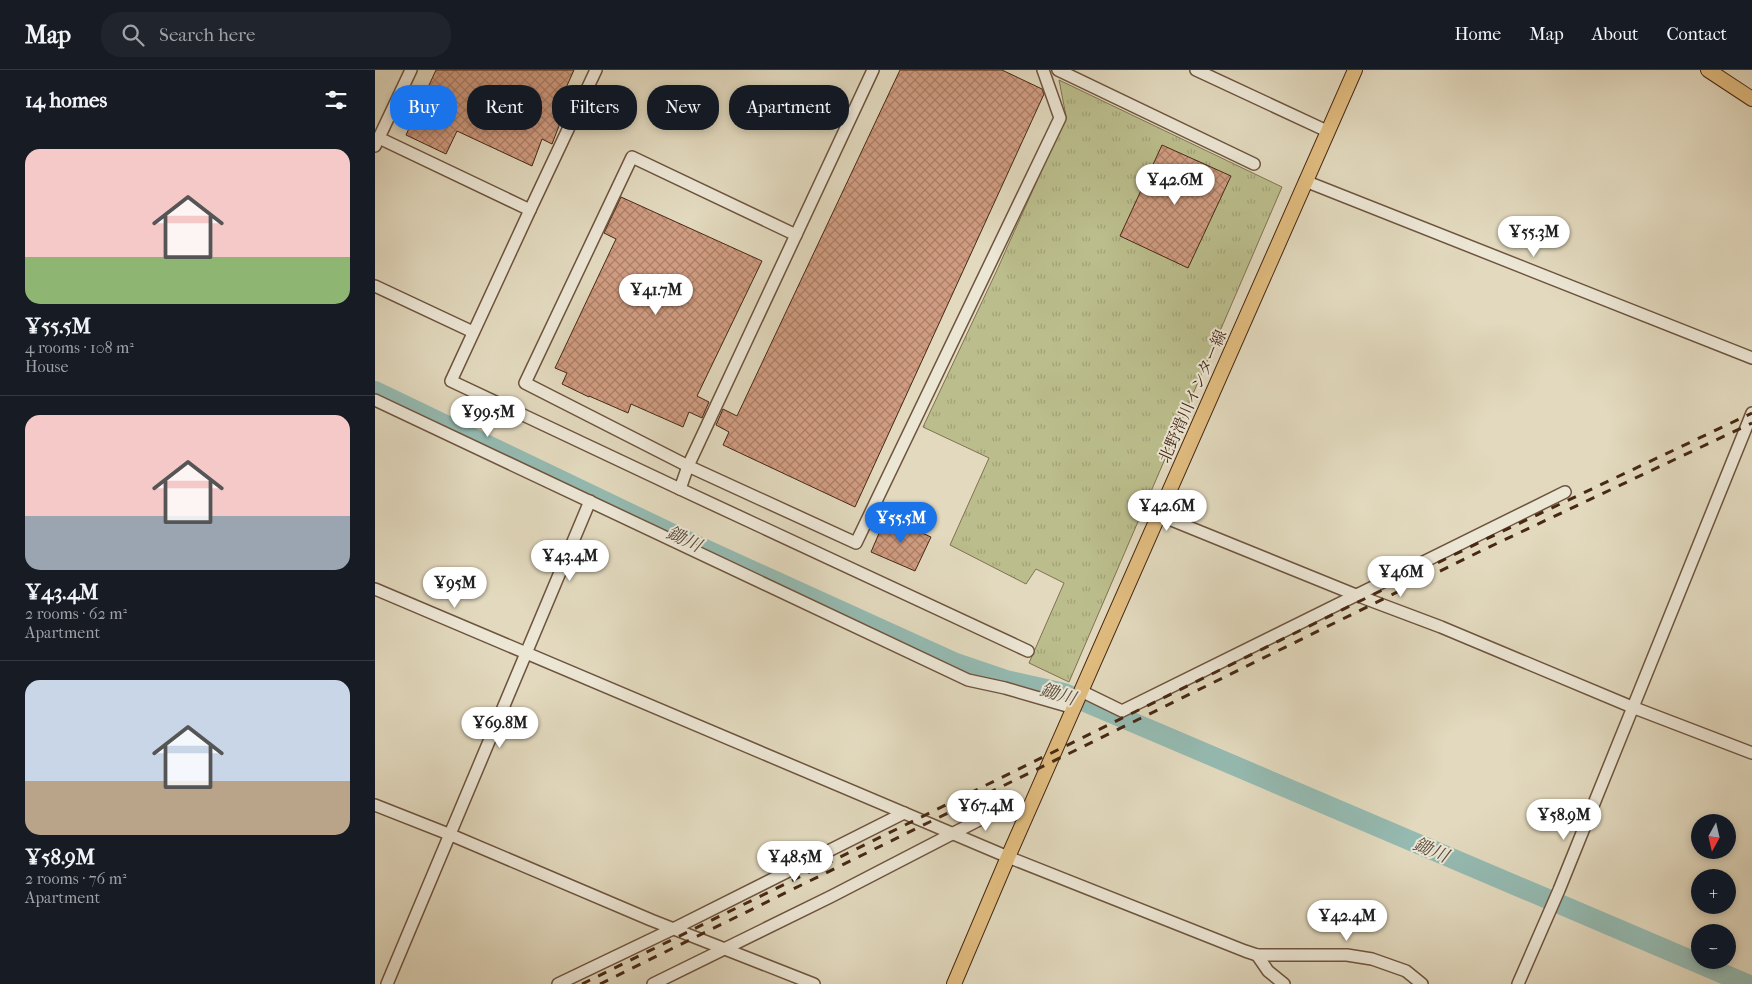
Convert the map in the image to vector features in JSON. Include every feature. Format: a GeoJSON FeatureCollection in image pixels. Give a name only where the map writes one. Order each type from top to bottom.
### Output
{"type":"FeatureCollection","features":[{"type":"Feature","properties":{"kind":"main road","name":"北野滑川インター線"},"geometry":{"type":"LineString","coordinates":[[954,984],[1008,857],[1355,70]]}},
{"type":"Feature","properties":{"kind":"main road"},"geometry":{"type":"LineString","coordinates":[[1708,70],[1752,99]]}},
{"type":"Feature","properties":{"kind":"street"},"geometry":{"type":"LineString","coordinates":[[411,70],[377,142],[530,210]]}},
{"type":"Feature","properties":{"kind":"street"},"geometry":{"type":"LineString","coordinates":[[596,70],[451,381],[1028,651]]}},
{"type":"Feature","properties":{"kind":"street"},"geometry":{"type":"LineString","coordinates":[[679,489],[873,70]]}},
{"type":"Feature","properties":{"kind":"street"},"geometry":{"type":"LineString","coordinates":[[796,235],[632,157],[525,383],[688,466],[856,543],[1060,118],[1043,70]]}},
{"type":"Feature","properties":{"kind":"street"},"geometry":{"type":"LineString","coordinates":[[1058,70],[1254,164]]}},
{"type":"Feature","properties":{"kind":"street"},"geometry":{"type":"LineString","coordinates":[[1196,70],[1327,132]]}},
{"type":"Feature","properties":{"kind":"street"},"geometry":{"type":"LineString","coordinates":[[1305,181],[1752,358]]}},
{"type":"Feature","properties":{"kind":"street"},"geometry":{"type":"LineString","coordinates":[[375,286],[473,332]]}},
{"type":"Feature","properties":{"kind":"street"},"geometry":{"type":"LineString","coordinates":[[375,400],[968,680],[1005,688],[1074,708]]}},
{"type":"Feature","properties":{"kind":"street"},"geometry":{"type":"LineString","coordinates":[[1518,984],[1559,890],[1752,413]]}},
{"type":"Feature","properties":{"kind":"street"},"geometry":{"type":"LineString","coordinates":[[1081,691],[1122,711],[1565,492]]}},
{"type":"Feature","properties":{"kind":"street"},"geometry":{"type":"LineString","coordinates":[[387,984],[590,501]]}},
{"type":"Feature","properties":{"kind":"street"},"geometry":{"type":"LineString","coordinates":[[1159,515],[1441,627],[1632,707],[1752,753]]}},
{"type":"Feature","properties":{"kind":"street"},"geometry":{"type":"LineString","coordinates":[[375,589],[954,835],[1257,955],[1347,955],[1372,959],[1406,972],[1422,984]]}},
{"type":"Feature","properties":{"kind":"street"},"geometry":{"type":"LineString","coordinates":[[375,805],[673,929],[814,984]]}},
{"type":"Feature","properties":{"kind":"street"},"geometry":{"type":"LineString","coordinates":[[653,984],[954,835],[1006,806]]}},
{"type":"Feature","properties":{"kind":"street"},"geometry":{"type":"LineString","coordinates":[[558,984],[673,929],[904,813]]}},
{"type":"Feature","properties":{"kind":"street"},"geometry":{"type":"LineString","coordinates":[[1257,955],[1268,971],[1284,984]]}},
{"type":"Feature","properties":{"kind":"green space"},"geometry":{"type":"Polygon","coordinates":[[[1059,80],[1282,187],[1069,682],[1029,663],[1064,583],[1036,569],[1026,584],[950,545],[989,458],[923,427],[997,270],[1066,116],[1059,80]]]}},
{"type":"Feature","properties":{"kind":"building"},"geometry":{"type":"Polygon","coordinates":[[[436,70],[574,70],[567,85],[552,85],[552,130],[557,130],[552,144],[542,139],[532,166],[457,131],[446,154],[406,135],[408,130],[457,130],[457,85],[429,85],[436,70]]]}},
{"type":"Feature","properties":{"kind":"building"},"geometry":{"type":"Polygon","coordinates":[[[900,70],[1002,70],[1042,89],[1044,94],[855,507],[723,445],[729,432],[716,425],[723,409],[737,416],[900,70]]]}},
{"type":"Feature","properties":{"kind":"building"},"geometry":{"type":"Polygon","coordinates":[[[1162,145],[1231,176],[1188,268],[1120,236],[1162,145]]]}},
{"type":"Feature","properties":{"kind":"building"},"geometry":{"type":"Polygon","coordinates":[[[621,197],[762,261],[697,396],[709,402],[702,418],[689,412],[683,427],[631,404],[628,413],[589,397],[562,384],[567,373],[555,368],[616,239],[604,233],[621,197]]]}},
{"type":"Feature","properties":{"kind":"building"},"geometry":{"type":"Polygon","coordinates":[[[886,517],[931,537],[915,571],[871,552],[886,517]]]}},
{"type":"Feature","properties":{"kind":"waterway","name":"鋤川"},"geometry":{"type":"LineString","coordinates":[[375,391],[696,545],[956,663],[1006,680],[1064,693],[1747,984]]}},
{"type":"Feature","properties":{"kind":"railway"},"geometry":{"type":"LineString","coordinates":[[582,984],[1480,542],[1752,413]]}},
{"type":"Feature","properties":{"kind":"railway"},"geometry":{"type":"LineString","coordinates":[[600,984],[1485,549],[1752,423]]}}]}
